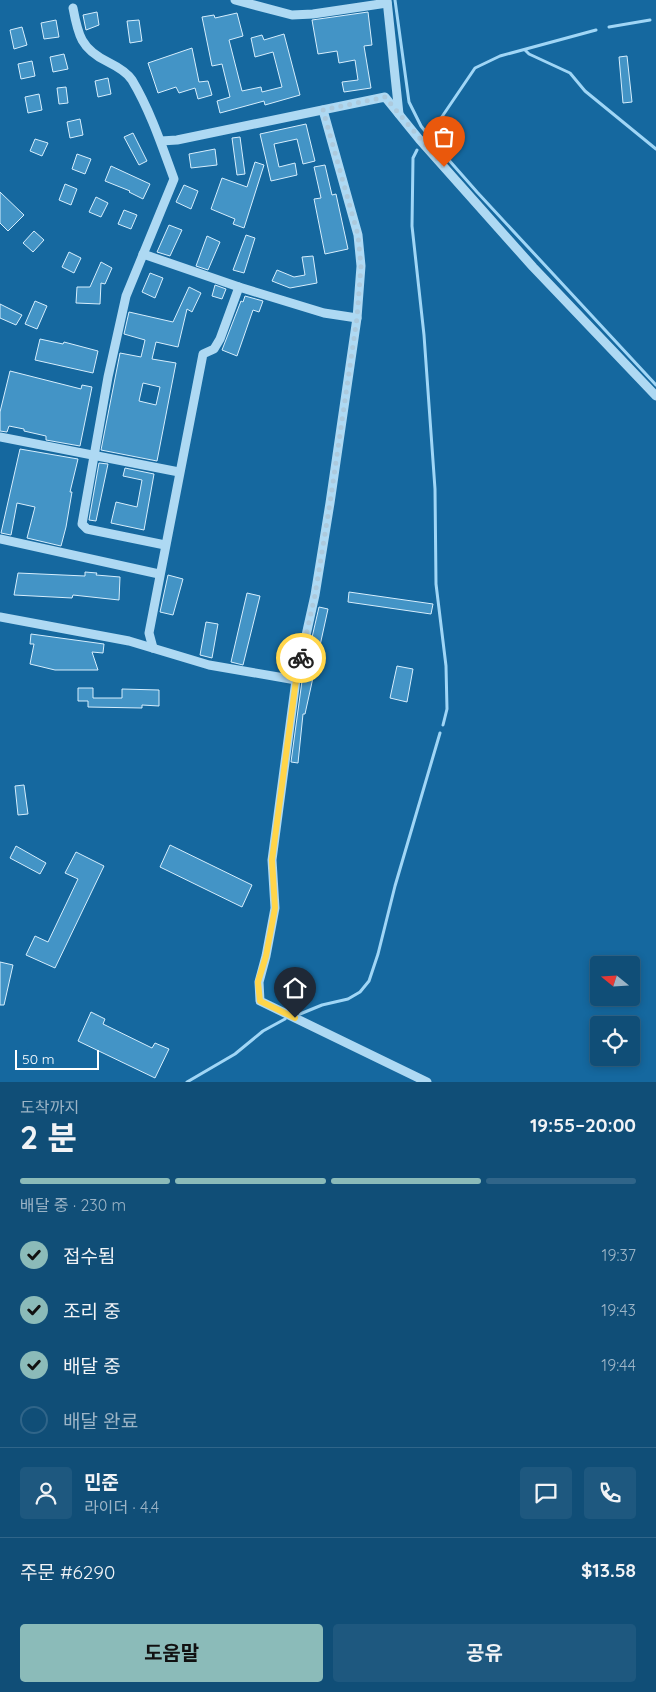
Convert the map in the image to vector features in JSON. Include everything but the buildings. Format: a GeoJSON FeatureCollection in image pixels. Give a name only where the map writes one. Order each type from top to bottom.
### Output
{"type":"FeatureCollection","features":[{"type":"Feature","properties":{"kind":"street"},"geometry":{"type":"LineString","coordinates":[[235,0],[292,15],[313,14],[387,1],[399,114]]}},
{"type":"Feature","properties":{"kind":"street"},"geometry":{"type":"LineString","coordinates":[[73,8],[82,42],[90,52],[117,67],[131,79],[161,141],[174,179],[126,296],[117,331],[82,524],[87,529],[165,545]]}},
{"type":"Feature","properties":{"kind":"street"},"geometry":{"type":"LineString","coordinates":[[161,141],[177,140],[385,97],[419,139],[533,267],[656,396]]}},
{"type":"Feature","properties":{"kind":"street"},"geometry":{"type":"LineString","coordinates":[[323,110],[358,235],[361,266],[357,318],[315,595],[296,680],[272,860],[275,908],[266,956],[258,982],[260,1001],[427,1082]]}},
{"type":"Feature","properties":{"kind":"street"},"geometry":{"type":"LineString","coordinates":[[143,254],[324,313],[357,318]]}},
{"type":"Feature","properties":{"kind":"street"},"geometry":{"type":"LineString","coordinates":[[153,648],[149,633],[159,574],[203,354],[214,349],[220,339],[239,286]]}},
{"type":"Feature","properties":{"kind":"street"},"geometry":{"type":"LineString","coordinates":[[0,437],[179,472]]}},
{"type":"Feature","properties":{"kind":"street"},"geometry":{"type":"LineString","coordinates":[[0,539],[159,574]]}},
{"type":"Feature","properties":{"kind":"street"},"geometry":{"type":"LineString","coordinates":[[0,617],[90,633],[153,648],[209,665],[296,680]]}},
{"type":"Feature","properties":{"kind":"waterway"},"geometry":{"type":"LineString","coordinates":[[395,0],[409,102],[421,126],[477,192],[656,385]]}},
{"type":"Feature","properties":{"kind":"waterway"},"geometry":{"type":"LineString","coordinates":[[609,27],[650,20]]}},
{"type":"Feature","properties":{"kind":"waterway"},"geometry":{"type":"LineString","coordinates":[[435,127],[475,68],[500,56],[596,30]]}},
{"type":"Feature","properties":{"kind":"waterway"},"geometry":{"type":"LineString","coordinates":[[525,50],[529,54],[570,73],[585,91],[656,149]]}},
{"type":"Feature","properties":{"kind":"waterway"},"geometry":{"type":"LineString","coordinates":[[417,150],[413,158],[412,226],[424,335],[435,489],[436,584],[446,666],[447,709],[443,725]]}},
{"type":"Feature","properties":{"kind":"waterway"},"geometry":{"type":"LineString","coordinates":[[300,1014],[322,1005],[348,999],[360,992],[369,981],[440,733]]}},
{"type":"Feature","properties":{"kind":"waterway"},"geometry":{"type":"LineString","coordinates":[[187,1082],[235,1054],[263,1031],[285,1019]]}},
{"type":"Feature","properties":{"kind":"way so far"},"geometry":{"type":"LineString","coordinates":[[301,658],[315,595],[330,503],[340,424],[357,318],[361,266],[358,235],[323,110],[385,97],[444,167]]}},
{"type":"Feature","properties":{"kind":"route"},"geometry":{"type":"LineString","coordinates":[[295,1018],[260,1001],[258,982],[266,956],[275,908],[272,860],[296,680],[301,658]]}}]}
